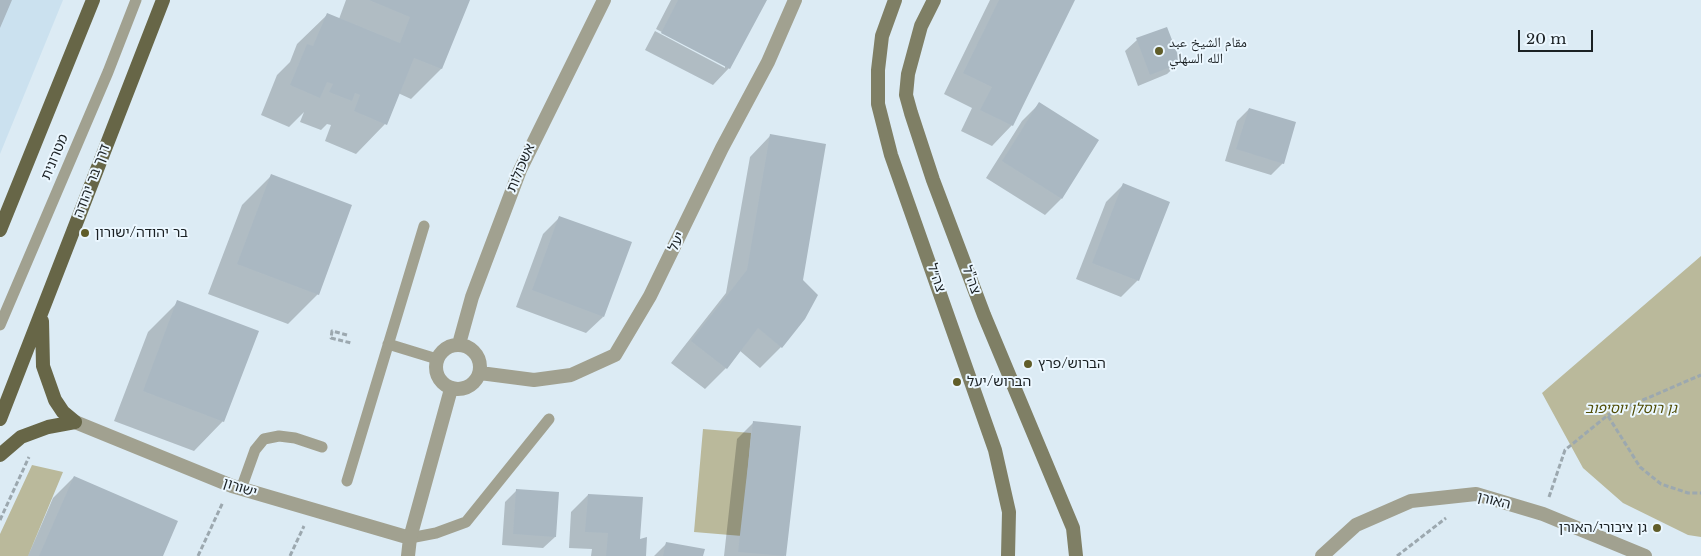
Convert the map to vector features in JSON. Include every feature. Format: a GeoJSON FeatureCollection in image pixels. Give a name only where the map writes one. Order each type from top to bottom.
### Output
{"type":"FeatureCollection","features":[{"type":"Feature","properties":{"kind":"main road"},"geometry":{"type":"LineString","coordinates":[[0,230],[93,0]]}},
{"type":"Feature","properties":{"kind":"main road","name":"דרך בר יהודה"},"geometry":{"type":"LineString","coordinates":[[0,419],[163,0]]}},
{"type":"Feature","properties":{"kind":"main road","name":"צה״ל"},"geometry":{"type":"LineString","coordinates":[[895,0],[882,36],[878,70],[878,104],[891,154],[995,450],[1008,512],[1008,556]]}},
{"type":"Feature","properties":{"kind":"main road","name":"צה\"ל"},"geometry":{"type":"LineString","coordinates":[[934,0],[921,26],[912,56],[906,95],[933,180],[984,316],[1073,528],[1076,556]]}},
{"type":"Feature","properties":{"kind":"main road"},"geometry":{"type":"LineString","coordinates":[[42,309],[43,366],[55,400],[63,412],[75,422]]}},
{"type":"Feature","properties":{"kind":"main road"},"geometry":{"type":"LineString","coordinates":[[0,455],[21,437],[48,426],[75,422]]}},
{"type":"Feature","properties":{"kind":"street","name":"אשכולות"},"geometry":{"type":"LineString","coordinates":[[459,344],[472,297],[520,170],[604,0]]}},
{"type":"Feature","properties":{"kind":"street","name":"יעל"},"geometry":{"type":"LineString","coordinates":[[480,373],[534,380],[572,375],[615,355],[650,296],[722,148],[768,62],[795,0]]}},
{"type":"Feature","properties":{"kind":"street"},"geometry":{"type":"LineString","coordinates":[[459,344],[475,352],[479,359],[480,373],[471,385],[465,388],[451,389],[436,374],[437,359],[447,348],[459,344]]}},
{"type":"Feature","properties":{"kind":"street"},"geometry":{"type":"LineString","coordinates":[[408,556],[410,538],[451,389]]}},
{"type":"Feature","properties":{"kind":"street","name":"ישורון"},"geometry":{"type":"LineString","coordinates":[[75,422],[236,487],[410,538]]}},
{"type":"Feature","properties":{"kind":"street","name":"האורן"},"geometry":{"type":"LineString","coordinates":[[1322,556],[1356,525],[1411,501],[1476,494],[1543,514],[1624,552],[1645,556]]}},
{"type":"Feature","properties":{"kind":"lane","name":"מטרונית"},"geometry":{"type":"LineString","coordinates":[[0,325],[108,72],[136,0]]}},
{"type":"Feature","properties":{"kind":"lane"},"geometry":{"type":"LineString","coordinates":[[347,481],[424,226]]}},
{"type":"Feature","properties":{"kind":"lane"},"geometry":{"type":"LineString","coordinates":[[388,344],[437,359]]}},
{"type":"Feature","properties":{"kind":"lane"},"geometry":{"type":"LineString","coordinates":[[410,538],[436,533],[466,522],[549,419]]}},
{"type":"Feature","properties":{"kind":"lane"},"geometry":{"type":"LineString","coordinates":[[236,487],[255,450],[264,439],[279,436],[295,438],[322,447]]}},
{"type":"Feature","properties":{"kind":"path"},"geometry":{"type":"LineString","coordinates":[[347,335],[332,331],[330,338],[351,343]]}},
{"type":"Feature","properties":{"kind":"path"},"geometry":{"type":"LineString","coordinates":[[1543,514],[1565,450],[1608,415],[1701,375]]}},
{"type":"Feature","properties":{"kind":"path"},"geometry":{"type":"LineString","coordinates":[[1608,415],[1640,468],[1661,484],[1688,493],[1701,493]]}},
{"type":"Feature","properties":{"kind":"path"},"geometry":{"type":"LineString","coordinates":[[0,520],[33,449]]}},
{"type":"Feature","properties":{"kind":"path"},"geometry":{"type":"LineString","coordinates":[[198,556],[236,487]]}},
{"type":"Feature","properties":{"kind":"path"},"geometry":{"type":"LineString","coordinates":[[290,556],[311,509]]}},
{"type":"Feature","properties":{"kind":"path"},"geometry":{"type":"LineString","coordinates":[[1397,556],[1447,517]]}},
{"type":"Feature","properties":{"kind":"shaded area"},"geometry":{"type":"Polygon","coordinates":[[[0,0],[63,0],[0,154],[0,0]]]}},
{"type":"Feature","properties":{"kind":"green space","name":"גן רוסלן יוסיפוב"},"geometry":{"type":"Polygon","coordinates":[[[1701,256],[1701,537],[1688,535],[1623,503],[1583,468],[1542,393],[1701,256]]]}},
{"type":"Feature","properties":{"kind":"green space"},"geometry":{"type":"Polygon","coordinates":[[[703,429],[751,433],[742,536],[694,532],[703,429]]]}},
{"type":"Feature","properties":{"kind":"green space"},"geometry":{"type":"Polygon","coordinates":[[[32,465],[63,472],[28,556],[0,556],[0,534],[32,465]]]}},
{"type":"Feature","properties":{"kind":"building"},"geometry":{"type":"Polygon","coordinates":[[[0,0],[12,0],[0,28],[0,0]]]}},
{"type":"Feature","properties":{"kind":"building"},"geometry":{"type":"Polygon","coordinates":[[[369,0],[470,0],[442,69],[414,58],[387,125],[354,111],[360,95],[355,93],[352,101],[329,92],[333,84],[327,82],[320,98],[290,85],[307,44],[313,46],[327,13],[400,43],[410,17],[369,0]]]}},
{"type":"Feature","properties":{"kind":"building"},"geometry":{"type":"Polygon","coordinates":[[[678,0],[767,0],[730,69],[661,33],[678,0]]]}},
{"type":"Feature","properties":{"kind":"building"},"geometry":{"type":"Polygon","coordinates":[[[999,0],[1075,0],[1013,126],[980,110],[992,87],[963,73],[999,0]]]}},
{"type":"Feature","properties":{"kind":"building","name":"مقام الشيخ عبد الله السهلي"},"geometry":{"type":"Polygon","coordinates":[[[1167,27],[1181,63],[1150,75],[1136,38],[1167,27]]]}},
{"type":"Feature","properties":{"kind":"building"},"geometry":{"type":"Polygon","coordinates":[[[1039,102],[1099,140],[1062,199],[1002,161],[1039,102]]]}},
{"type":"Feature","properties":{"kind":"building"},"geometry":{"type":"Polygon","coordinates":[[[1249,108],[1296,122],[1284,164],[1236,149],[1249,108]]]}},
{"type":"Feature","properties":{"kind":"building"},"geometry":{"type":"Polygon","coordinates":[[[770,134],[826,144],[803,280],[818,295],[805,319],[782,348],[758,328],[727,369],[691,341],[747,270],[770,134]]]}},
{"type":"Feature","properties":{"kind":"building"},"geometry":{"type":"Polygon","coordinates":[[[271,174],[352,205],[319,295],[237,264],[271,174]]]}},
{"type":"Feature","properties":{"kind":"building"},"geometry":{"type":"Polygon","coordinates":[[[1123,183],[1170,202],[1139,281],[1092,263],[1123,183]]]}},
{"type":"Feature","properties":{"kind":"building"},"geometry":{"type":"Polygon","coordinates":[[[559,216],[632,242],[604,317],[532,290],[559,216]]]}},
{"type":"Feature","properties":{"kind":"building"},"geometry":{"type":"Polygon","coordinates":[[[177,300],[259,331],[224,422],[143,391],[177,300]]]}},
{"type":"Feature","properties":{"kind":"building"},"geometry":{"type":"Polygon","coordinates":[[[753,421],[801,426],[786,556],[738,552],[753,421]]]}},
{"type":"Feature","properties":{"kind":"building"},"geometry":{"type":"Polygon","coordinates":[[[74,476],[178,521],[163,556],[39,556],[74,476]]]}},
{"type":"Feature","properties":{"kind":"building"},"geometry":{"type":"Polygon","coordinates":[[[516,489],[559,492],[556,537],[513,534],[516,489]]]}},
{"type":"Feature","properties":{"kind":"building"},"geometry":{"type":"Polygon","coordinates":[[[588,494],[643,497],[640,539],[647,537],[646,556],[606,556],[608,533],[585,532],[588,494]]]}},
{"type":"Feature","properties":{"kind":"building"},"geometry":{"type":"Polygon","coordinates":[[[666,542],[705,549],[703,556],[663,556],[666,542]]]}},
{"type":"Feature","properties":{"kind":"place","name":"مقام الشيخ عبد الله السهلي"},"geometry":{"type":"Point","coordinates":[1159,51]}},
{"type":"Feature","properties":{"kind":"place","name":"בר יהודה/ישורון"},"geometry":{"type":"Point","coordinates":[85,233]}},
{"type":"Feature","properties":{"kind":"place","name":"הברוש/פרץ"},"geometry":{"type":"Point","coordinates":[1028,364]}},
{"type":"Feature","properties":{"kind":"place","name":"הברוש/יעל"},"geometry":{"type":"Point","coordinates":[957,382]}},
{"type":"Feature","properties":{"kind":"place","name":"גן ציבורי/האורן"},"geometry":{"type":"Point","coordinates":[1657,528]}}]}
